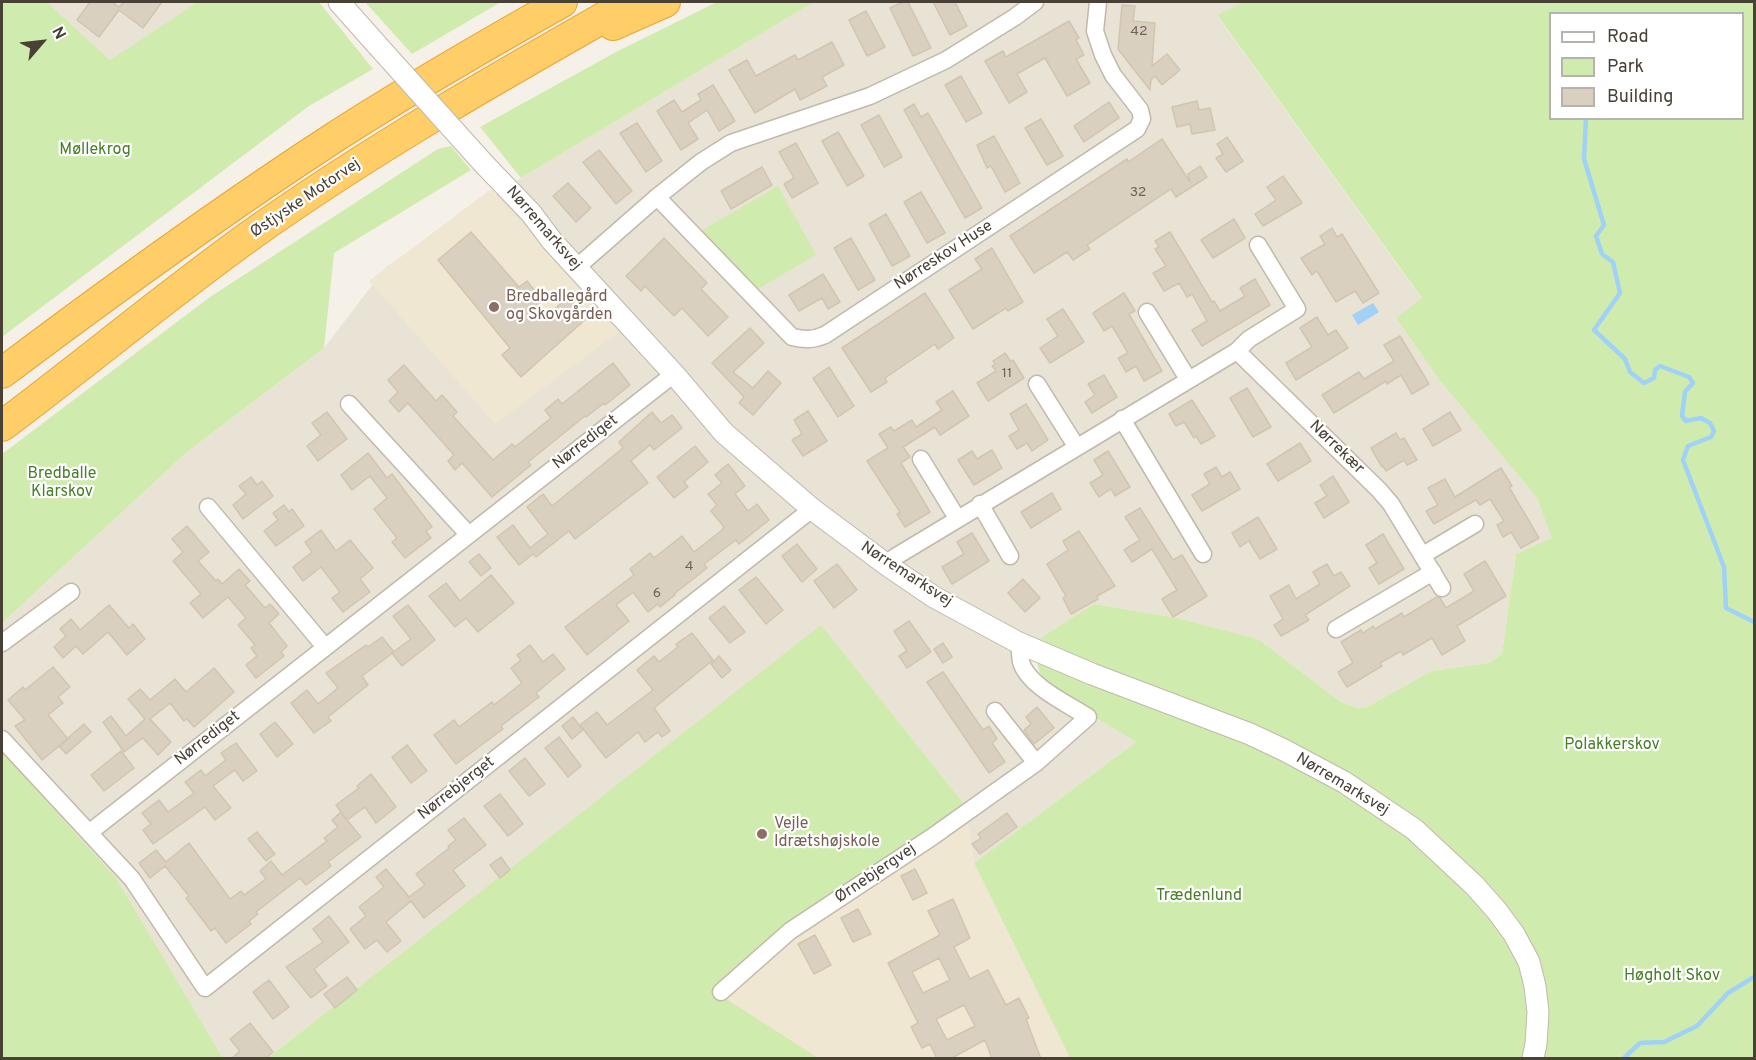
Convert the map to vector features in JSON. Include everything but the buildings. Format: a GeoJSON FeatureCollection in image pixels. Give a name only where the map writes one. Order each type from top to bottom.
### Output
{"type":"FeatureCollection","features":[{"type":"Feature","properties":{"kind":"highway"},"geometry":{"type":"LineString","coordinates":[[2,373],[158,257],[310,153],[456,63],[562,2]]}},
{"type":"Feature","properties":{"kind":"highway","name":"Østjyske Motorvej"},"geometry":{"type":"LineString","coordinates":[[2,426],[251,235],[359,163],[514,68],[631,2]]}},
{"type":"Feature","properties":{"kind":"highway"},"geometry":{"type":"LineString","coordinates":[[514,68],[665,2]]}},
{"type":"Feature","properties":{"kind":"street","name":"Nørremarksvej"},"geometry":{"type":"LineString","coordinates":[[339,2],[531,213],[552,241],[674,374],[724,433],[813,509],[934,597],[1019,643],[1092,675],[1250,734],[1276,746],[1344,782],[1414,829],[1490,903],[1514,934],[1529,962],[1538,1012],[1533,1059]]}},
{"type":"Feature","properties":{"kind":"street"},"geometry":{"type":"LineString","coordinates":[[576,268],[657,197],[701,162],[731,143],[870,96],[946,60],[1035,2]]}},
{"type":"Feature","properties":{"kind":"street","name":"Nørreskov Huse"},"geometry":{"type":"LineString","coordinates":[[657,197],[792,337],[814,340],[825,335],[1137,129],[1142,119],[1140,110],[1113,75],[1095,31],[1098,2]]}},
{"type":"Feature","properties":{"kind":"street"},"geometry":{"type":"LineString","coordinates":[[887,565],[895,557],[957,518],[1237,351],[1249,339],[1297,309],[1258,245]]}},
{"type":"Feature","properties":{"kind":"street"},"geometry":{"type":"LineString","coordinates":[[1147,312],[1188,379]]}},
{"type":"Feature","properties":{"kind":"street","name":"Nørrekær"},"geometry":{"type":"LineString","coordinates":[[1237,351],[1379,490],[1391,504],[1442,588]]}},
{"type":"Feature","properties":{"kind":"street","name":"Nørrediget"},"geometry":{"type":"LineString","coordinates":[[90,832],[674,374]]}},
{"type":"Feature","properties":{"kind":"street"},"geometry":{"type":"LineString","coordinates":[[1037,384],[1076,446]]}},
{"type":"Feature","properties":{"kind":"street"},"geometry":{"type":"LineString","coordinates":[[349,404],[468,534]]}},
{"type":"Feature","properties":{"kind":"street"},"geometry":{"type":"LineString","coordinates":[[1122,419],[1203,554]]}},
{"type":"Feature","properties":{"kind":"street"},"geometry":{"type":"LineString","coordinates":[[921,459],[957,518]]}},
{"type":"Feature","properties":{"kind":"street"},"geometry":{"type":"LineString","coordinates":[[980,504],[1010,556]]}},
{"type":"Feature","properties":{"kind":"street"},"geometry":{"type":"LineString","coordinates":[[208,507],[325,647]]}},
{"type":"Feature","properties":{"kind":"street","name":"Nørrebjerget"},"geometry":{"type":"LineString","coordinates":[[90,832],[132,879],[205,988],[813,509]]}},
{"type":"Feature","properties":{"kind":"street"},"geometry":{"type":"LineString","coordinates":[[1423,555],[1475,524]]}},
{"type":"Feature","properties":{"kind":"street"},"geometry":{"type":"LineString","coordinates":[[1336,629],[1433,572]]}},
{"type":"Feature","properties":{"kind":"street"},"geometry":{"type":"LineString","coordinates":[[2,643],[71,592]]}},
{"type":"Feature","properties":{"kind":"street","name":"Ørnebjergvej"},"geometry":{"type":"LineString","coordinates":[[721,992],[790,932],[932,837],[1036,763],[1088,717],[1031,679],[1021,662],[1019,643]]}},
{"type":"Feature","properties":{"kind":"street"},"geometry":{"type":"LineString","coordinates":[[995,711],[1036,763]]}},
{"type":"Feature","properties":{"kind":"street"},"geometry":{"type":"LineString","coordinates":[[2,739],[90,832]]}},
{"type":"Feature","properties":{"kind":"shaded area"},"geometry":{"type":"Polygon","coordinates":[[[47,2],[199,2],[110,60],[47,2]]]}},
{"type":"Feature","properties":{"kind":"shaded area"},"geometry":{"type":"Polygon","coordinates":[[[814,2],[1244,2],[1217,16],[1422,299],[1396,318],[1438,378],[1537,498],[1553,538],[1516,554],[1502,654],[1488,663],[1432,671],[1367,707],[1357,708],[1341,702],[1258,639],[1177,618],[1094,604],[1048,633],[1011,665],[1136,742],[974,863],[964,804],[821,626],[268,1058],[223,1058],[116,878],[2,752],[2,623],[187,452],[324,348],[386,267],[521,178],[814,2]]]}},
{"type":"Feature","properties":{"kind":"shaded area","name":"Bredballegård og Skovgården"},"geometry":{"type":"Polygon","coordinates":[[[491,189],[619,332],[495,424],[369,281],[491,189]]]}},
{"type":"Feature","properties":{"kind":"shaded area","name":"Vejle Idrætshøjskole"},"geometry":{"type":"Polygon","coordinates":[[[821,625],[964,804],[974,863],[1070,1058],[268,1058],[821,625]]]}},
{"type":"Feature","properties":{"kind":"green space","name":"Møllekrog"},"geometry":{"type":"Polygon","coordinates":[[[2,2],[47,2],[110,60],[198,2],[319,2],[373,69],[309,106],[2,337],[2,2]]]}},
{"type":"Feature","properties":{"kind":"green space"},"geometry":{"type":"Polygon","coordinates":[[[365,2],[501,2],[412,54],[365,2]]]}},
{"type":"Feature","properties":{"kind":"green space"},"geometry":{"type":"Polygon","coordinates":[[[717,2],[814,2],[521,178],[480,127],[616,52],[717,2]]]}},
{"type":"Feature","properties":{"kind":"green space","name":"Polakkerskov"},"geometry":{"type":"Polygon","coordinates":[[[1244,2],[1754,2],[1754,1058],[1540,1058],[1541,970],[1409,818],[1038,641],[1094,604],[1177,618],[1258,639],[1341,702],[1357,708],[1367,707],[1432,671],[1488,663],[1502,654],[1516,554],[1552,538],[1537,498],[1438,378],[1396,318],[1422,298],[1217,15],[1244,2]]]}},
{"type":"Feature","properties":{"kind":"green space","name":"Bredballe Klarskov"},"geometry":{"type":"Polygon","coordinates":[[[451,146],[471,170],[334,253],[324,348],[187,452],[2,623],[2,454],[210,297],[438,149],[451,146]]]}},
{"type":"Feature","properties":{"kind":"green space"},"geometry":{"type":"Polygon","coordinates":[[[778,186],[816,255],[756,290],[701,231],[778,186]]]}},
{"type":"Feature","properties":{"kind":"green space","name":"Vejle Idrætshøjskole"},"geometry":{"type":"Polygon","coordinates":[[[821,625],[964,804],[787,928],[717,993],[818,1058],[268,1058],[821,625]]]}},
{"type":"Feature","properties":{"kind":"green space","name":"Trædenlund"},"geometry":{"type":"Polygon","coordinates":[[[1036,660],[1288,760],[1405,832],[1460,881],[1516,950],[1530,995],[1526,1058],[1070,1058],[974,863],[1136,742],[1044,686],[1036,660]]]}},
{"type":"Feature","properties":{"kind":"green space"},"geometry":{"type":"Polygon","coordinates":[[[2,752],[116,878],[223,1058],[2,1058],[2,752]]]}},
{"type":"Feature","properties":{"kind":"water"},"geometry":{"type":"Polygon","coordinates":[[[1373,303],[1379,312],[1358,325],[1352,315],[1373,303]]]}},
{"type":"Feature","properties":{"kind":"waterway"},"geometry":{"type":"LineString","coordinates":[[1586,120],[1584,159],[1604,225],[1596,236],[1602,254],[1613,262],[1620,293],[1594,330],[1625,359],[1630,372],[1644,383],[1654,378],[1655,370],[1660,366],[1689,377],[1693,383],[1685,392],[1682,416],[1686,421],[1701,418],[1710,423],[1714,431],[1711,437],[1688,446],[1683,460],[1724,567],[1726,608],[1754,622]]}},
{"type":"Feature","properties":{"kind":"waterway"},"geometry":{"type":"LineString","coordinates":[[1624,1058],[1640,1043],[1664,1042],[1697,1026],[1728,993],[1754,977]]}},
{"type":"Feature","properties":{"kind":"place","name":"Bredballegård og Skovgården"},"geometry":{"type":"Point","coordinates":[494,307]}},
{"type":"Feature","properties":{"kind":"place","name":"Vejle Idrætshøjskole"},"geometry":{"type":"Point","coordinates":[762,834]}},
{"type":"Feature","properties":{"kind":"park label","name":"Høgholt Skov"},"geometry":{"type":"Point","coordinates":[1672,977]}}]}
